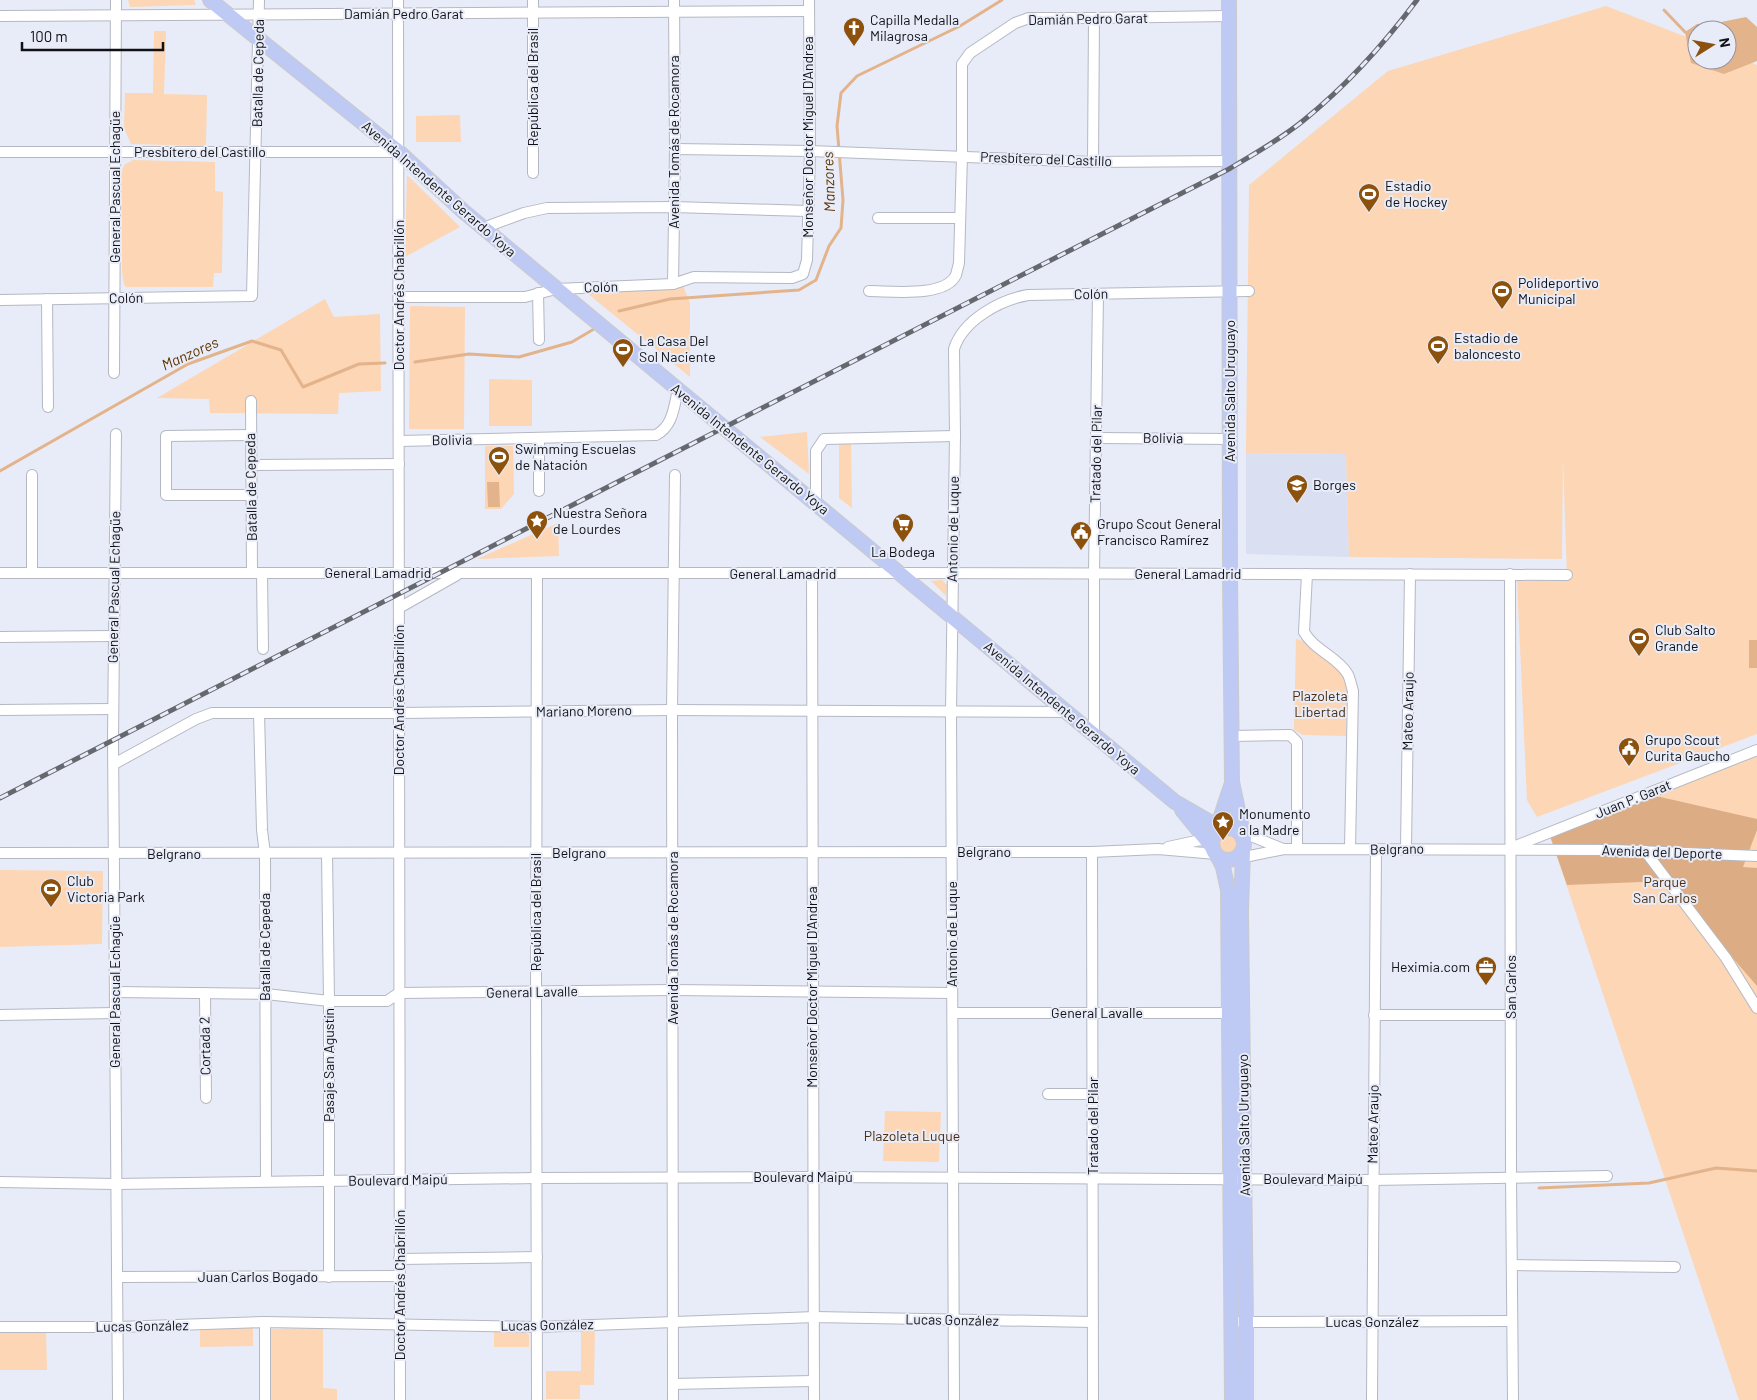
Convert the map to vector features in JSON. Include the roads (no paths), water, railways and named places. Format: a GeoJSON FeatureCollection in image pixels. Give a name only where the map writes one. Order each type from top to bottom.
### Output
{"type":"FeatureCollection","features":[{"type":"Feature","properties":{"kind":"main road","name":"Avenida Intendente Gerardo Yoya"},"geometry":{"type":"LineString","coordinates":[[210,0],[399,152],[483,228],[1094,734],[1175,802],[1215,840]]}},
{"type":"Feature","properties":{"kind":"main road","name":"Avenida Salto Uruguayo"},"geometry":{"type":"LineString","coordinates":[[1229,0],[1232,782],[1240,844],[1241,912],[1230,1179],[1232,1400]]}},
{"type":"Feature","properties":{"kind":"main road","name":"Avenida Salto Uruguayo"},"geometry":{"type":"LineString","coordinates":[[1232,782],[1215,840],[1228,890],[1236,1013],[1244,1179],[1246,1400]]}},
{"type":"Feature","properties":{"kind":"main road"},"geometry":{"type":"LineString","coordinates":[[1227,827],[1240,844],[1224,860],[1215,840],[1227,827]]}},
{"type":"Feature","properties":{"kind":"street","name":"General Pascual Echagüe"},"geometry":{"type":"LineString","coordinates":[[114,373],[116,0]]}},
{"type":"Feature","properties":{"kind":"street","name":"Batalla de Cepeda"},"geometry":{"type":"LineString","coordinates":[[252,296],[259,0]]}},
{"type":"Feature","properties":{"kind":"street","name":"Doctor Andrés Chabrillón"},"geometry":{"type":"LineString","coordinates":[[398,0],[400,1400]]}},
{"type":"Feature","properties":{"kind":"street","name":"República del Brasil"},"geometry":{"type":"LineString","coordinates":[[533,173],[534,0]]}},
{"type":"Feature","properties":{"kind":"street","name":"Avenida Tomás de Rocamora"},"geometry":{"type":"LineString","coordinates":[[673,284],[676,149],[674,0]]}},
{"type":"Feature","properties":{"kind":"street","name":"Monseñor Doctor Miguel D'Andrea"},"geometry":{"type":"LineString","coordinates":[[803,274],[807,260],[810,151],[809,0]]}},
{"type":"Feature","properties":{"kind":"street","name":"Damián Pedro Garat"},"geometry":{"type":"LineString","coordinates":[[0,16],[809,11]]}},
{"type":"Feature","properties":{"kind":"street","name":"Damián Pedro Garat"},"geometry":{"type":"LineString","coordinates":[[962,156],[962,64],[970,54],[1015,23],[1029,18],[1229,16]]}},
{"type":"Feature","properties":{"kind":"street"},"geometry":{"type":"LineString","coordinates":[[1093,162],[1094,18]]}},
{"type":"Feature","properties":{"kind":"street"},"geometry":{"type":"LineString","coordinates":[[676,149],[810,151]]}},
{"type":"Feature","properties":{"kind":"street","name":"Presbítero del Castillo"},"geometry":{"type":"LineString","coordinates":[[810,151],[1093,162],[1229,161]]}},
{"type":"Feature","properties":{"kind":"street","name":"Presbítero del Castillo"},"geometry":{"type":"LineString","coordinates":[[0,152],[399,152]]}},
{"type":"Feature","properties":{"kind":"street"},"geometry":{"type":"LineString","coordinates":[[869,291],[933,290],[949,283],[956,276],[959,263],[962,156]]}},
{"type":"Feature","properties":{"kind":"street"},"geometry":{"type":"LineString","coordinates":[[483,228],[524,213],[547,208],[674,207],[808,211]]}},
{"type":"Feature","properties":{"kind":"street"},"geometry":{"type":"LineString","coordinates":[[878,218],[960,218]]}},
{"type":"Feature","properties":{"kind":"street","name":"Colón"},"geometry":{"type":"LineString","coordinates":[[398,297],[525,297],[556,289],[673,284],[694,277],[792,278],[803,274]]}},
{"type":"Feature","properties":{"kind":"street","name":"Colón"},"geometry":{"type":"LineString","coordinates":[[954,349],[957,340],[973,320],[1013,298],[1028,295],[1249,291]]}},
{"type":"Feature","properties":{"kind":"street"},"geometry":{"type":"LineString","coordinates":[[538,293],[539,340]]}},
{"type":"Feature","properties":{"kind":"street","name":"Tratado del Pilar"},"geometry":{"type":"LineString","coordinates":[[1094,734],[1098,294]]}},
{"type":"Feature","properties":{"kind":"street","name":"Colón"},"geometry":{"type":"LineString","coordinates":[[0,300],[252,296]]}},
{"type":"Feature","properties":{"kind":"street"},"geometry":{"type":"LineString","coordinates":[[47,299],[48,407]]}},
{"type":"Feature","properties":{"kind":"street","name":"Antonio de Luque"},"geometry":{"type":"LineString","coordinates":[[954,349],[951,711],[954,1400]]}},
{"type":"Feature","properties":{"kind":"street","name":"Bolivia"},"geometry":{"type":"LineString","coordinates":[[399,441],[656,435],[663,432],[670,422],[678,389]]}},
{"type":"Feature","properties":{"kind":"street","name":"Batalla de Cepeda"},"geometry":{"type":"LineString","coordinates":[[251,401],[252,495],[263,649]]}},
{"type":"Feature","properties":{"kind":"street","name":"General Pascual Echagüe"},"geometry":{"type":"LineString","coordinates":[[116,434],[113,709],[118,1400]]}},
{"type":"Feature","properties":{"kind":"street"},"geometry":{"type":"LineString","coordinates":[[251,435],[166,436],[166,495],[252,495]]}},
{"type":"Feature","properties":{"kind":"street"},"geometry":{"type":"LineString","coordinates":[[816,503],[816,451],[824,439],[954,436]]}},
{"type":"Feature","properties":{"kind":"street","name":"Bolivia"},"geometry":{"type":"LineString","coordinates":[[1096,438],[1230,439]]}},
{"type":"Feature","properties":{"kind":"street"},"geometry":{"type":"LineString","coordinates":[[539,439],[539,491]]}},
{"type":"Feature","properties":{"kind":"street"},"geometry":{"type":"LineString","coordinates":[[252,465],[399,464]]}},
{"type":"Feature","properties":{"kind":"street"},"geometry":{"type":"LineString","coordinates":[[32,475],[32,573]]}},
{"type":"Feature","properties":{"kind":"street","name":"Avenida Tomás de Rocamora"},"geometry":{"type":"LineString","coordinates":[[673,1400],[672,710],[675,476]]}},
{"type":"Feature","properties":{"kind":"street","name":"General Lamadrid"},"geometry":{"type":"LineString","coordinates":[[0,573],[1567,575]]}},
{"type":"Feature","properties":{"kind":"street"},"geometry":{"type":"LineString","coordinates":[[399,608],[458,574]]}},
{"type":"Feature","properties":{"kind":"street","name":"República del Brasil"},"geometry":{"type":"LineString","coordinates":[[537,574],[537,1400]]}},
{"type":"Feature","properties":{"kind":"street","name":"Monseñor Doctor Miguel D'Andrea"},"geometry":{"type":"LineString","coordinates":[[812,574],[814,1400]]}},
{"type":"Feature","properties":{"kind":"street"},"geometry":{"type":"LineString","coordinates":[[1307,574],[1304,632],[1308,639],[1340,665],[1348,674],[1352,691],[1350,849]]}},
{"type":"Feature","properties":{"kind":"street","name":"Mateo Araujo"},"geometry":{"type":"LineString","coordinates":[[1406,848],[1410,574]]}},
{"type":"Feature","properties":{"kind":"street","name":"San Carlos"},"geometry":{"type":"LineString","coordinates":[[1510,574],[1513,1400]]}},
{"type":"Feature","properties":{"kind":"street"},"geometry":{"type":"LineString","coordinates":[[0,636],[113,636]]}},
{"type":"Feature","properties":{"kind":"street"},"geometry":{"type":"LineString","coordinates":[[0,710],[113,709]]}},
{"type":"Feature","properties":{"kind":"street","name":"Mariano Moreno"},"geometry":{"type":"LineString","coordinates":[[114,764],[196,719],[212,713],[399,714],[672,710],[1067,712]]}},
{"type":"Feature","properties":{"kind":"street","name":"Batalla de Cepeda"},"geometry":{"type":"LineString","coordinates":[[260,713],[262,830],[265,854],[266,1182]]}},
{"type":"Feature","properties":{"kind":"street"},"geometry":{"type":"LineString","coordinates":[[1232,736],[1290,735],[1297,742],[1297,849]]}},
{"type":"Feature","properties":{"kind":"street","name":"Juan P. Garat"},"geometry":{"type":"LineString","coordinates":[[1510,848],[1757,750]]}},
{"type":"Feature","properties":{"kind":"street","name":"Belgrano"},"geometry":{"type":"LineString","coordinates":[[0,853],[1092,852],[1158,849],[1215,840]]}},
{"type":"Feature","properties":{"kind":"street","name":"Belgrano"},"geometry":{"type":"LineString","coordinates":[[1158,849],[1215,840]]}},
{"type":"Feature","properties":{"kind":"street","name":"Belgrano"},"geometry":{"type":"LineString","coordinates":[[1240,844],[1284,849],[1510,848],[1568,850]]}},
{"type":"Feature","properties":{"kind":"street","name":"Belgrano"},"geometry":{"type":"LineString","coordinates":[[1240,844],[1284,849]]}},
{"type":"Feature","properties":{"kind":"street","name":"Mateo Araujo"},"geometry":{"type":"LineString","coordinates":[[1372,1400],[1372,1180],[1376,849]]}},
{"type":"Feature","properties":{"kind":"street","name":"Avenida del Deporte"},"geometry":{"type":"LineString","coordinates":[[1568,850],[1757,856]]}},
{"type":"Feature","properties":{"kind":"street"},"geometry":{"type":"LineString","coordinates":[[1645,851],[1726,958],[1757,1008]]}},
{"type":"Feature","properties":{"kind":"street","name":"Tratado del Pilar"},"geometry":{"type":"LineString","coordinates":[[1092,852],[1093,1400]]}},
{"type":"Feature","properties":{"kind":"street","name":"Pasaje San Agustín"},"geometry":{"type":"LineString","coordinates":[[327,854],[329,1276]]}},
{"type":"Feature","properties":{"kind":"street","name":"General Lavalle"},"geometry":{"type":"LineString","coordinates":[[115,992],[266,994],[329,1001],[387,1001],[399,993],[673,990],[952,993]]}},
{"type":"Feature","properties":{"kind":"street","name":"Cortada 2"},"geometry":{"type":"LineString","coordinates":[[204,993],[206,1098]]}},
{"type":"Feature","properties":{"kind":"street"},"geometry":{"type":"LineString","coordinates":[[0,1015],[114,1013]]}},
{"type":"Feature","properties":{"kind":"street","name":"General Lavalle"},"geometry":{"type":"LineString","coordinates":[[952,1013],[1236,1013]]}},
{"type":"Feature","properties":{"kind":"street"},"geometry":{"type":"LineString","coordinates":[[1374,1015],[1511,1015]]}},
{"type":"Feature","properties":{"kind":"street"},"geometry":{"type":"LineString","coordinates":[[1048,1094],[1093,1094]]}},
{"type":"Feature","properties":{"kind":"street","name":"Boulevard Maipú"},"geometry":{"type":"LineString","coordinates":[[0,1182],[115,1184],[536,1178],[812,1177],[1094,1177],[1372,1180],[1607,1176]]}},
{"type":"Feature","properties":{"kind":"street"},"geometry":{"type":"LineString","coordinates":[[400,1258],[537,1258]]}},
{"type":"Feature","properties":{"kind":"street"},"geometry":{"type":"LineString","coordinates":[[1512,1265],[1675,1267]]}},
{"type":"Feature","properties":{"kind":"street","name":"Juan Carlos Bogado"},"geometry":{"type":"LineString","coordinates":[[117,1277],[400,1276]]}},
{"type":"Feature","properties":{"kind":"street","name":"Lucas González"},"geometry":{"type":"LineString","coordinates":[[0,1327],[118,1327],[265,1322],[537,1327],[814,1317],[1093,1322]]}},
{"type":"Feature","properties":{"kind":"street","name":"Lucas González"},"geometry":{"type":"LineString","coordinates":[[1232,1322],[1373,1323],[1512,1321]]}},
{"type":"Feature","properties":{"kind":"street"},"geometry":{"type":"LineString","coordinates":[[264,1400],[265,1322]]}},
{"type":"Feature","properties":{"kind":"street"},"geometry":{"type":"LineString","coordinates":[[673,1384],[814,1382]]}},
{"type":"Feature","properties":{"kind":"waterway","name":"Manzores"},"geometry":{"type":"LineString","coordinates":[[619,311],[670,299],[799,290],[816,280],[829,246],[841,228],[843,200],[837,126],[841,93],[857,76],[960,26],[1002,0]]}},
{"type":"Feature","properties":{"kind":"waterway"},"geometry":{"type":"LineString","coordinates":[[1664,10],[1685,32]]}},
{"type":"Feature","properties":{"kind":"waterway","name":"Manzores"},"geometry":{"type":"LineString","coordinates":[[415,362],[469,354],[519,357],[572,342],[594,329]]}},
{"type":"Feature","properties":{"kind":"waterway","name":"Manzores"},"geometry":{"type":"LineString","coordinates":[[0,471],[188,364],[252,341],[281,350],[303,387],[359,364],[385,363]]}},
{"type":"Feature","properties":{"kind":"waterway"},"geometry":{"type":"LineString","coordinates":[[1539,1188],[1649,1183],[1716,1168],[1757,1171]]}},
{"type":"Feature","properties":{"kind":"railway"},"geometry":{"type":"LineString","coordinates":[[0,798],[1229,169],[1286,134],[1320,107],[1364,64],[1417,0]]}},
{"type":"Feature","properties":{"kind":"place","name":"Capilla Medalla Milagrosa"},"geometry":{"type":"Point","coordinates":[854,47]}},
{"type":"Feature","properties":{"kind":"place","name":"Estadio de Hockey"},"geometry":{"type":"Point","coordinates":[1369,213]}},
{"type":"Feature","properties":{"kind":"place","name":"Polideportivo Municipal"},"geometry":{"type":"Point","coordinates":[1502,310]}},
{"type":"Feature","properties":{"kind":"place","name":"Estadio de baloncesto"},"geometry":{"type":"Point","coordinates":[1438,365]}},
{"type":"Feature","properties":{"kind":"place","name":"La Casa Del Sol Naciente"},"geometry":{"type":"Point","coordinates":[623,368]}},
{"type":"Feature","properties":{"kind":"place","name":"Swimming Escuelas de Natación"},"geometry":{"type":"Point","coordinates":[499,476]}},
{"type":"Feature","properties":{"kind":"place","name":"Borges"},"geometry":{"type":"Point","coordinates":[1297,504]}},
{"type":"Feature","properties":{"kind":"place","name":"Nuestra Señora de Lourdes"},"geometry":{"type":"Point","coordinates":[537,540]}},
{"type":"Feature","properties":{"kind":"place","name":"La Bodega"},"geometry":{"type":"Point","coordinates":[903,543]}},
{"type":"Feature","properties":{"kind":"place","name":"Grupo Scout General Francisco Ramírez"},"geometry":{"type":"Point","coordinates":[1081,551]}},
{"type":"Feature","properties":{"kind":"place","name":"Club Salto Grande"},"geometry":{"type":"Point","coordinates":[1639,657]}},
{"type":"Feature","properties":{"kind":"place","name":"Grupo Scout Curita Gaucho"},"geometry":{"type":"Point","coordinates":[1629,767]}},
{"type":"Feature","properties":{"kind":"place","name":"Monumento a la Madre"},"geometry":{"type":"Point","coordinates":[1223,841]}},
{"type":"Feature","properties":{"kind":"place","name":"Club Victoria Park"},"geometry":{"type":"Point","coordinates":[51,908]}},
{"type":"Feature","properties":{"kind":"place","name":"Heximia.com"},"geometry":{"type":"Point","coordinates":[1486,986]}},
{"type":"Feature","properties":{"kind":"park label","name":"Plazoleta Libertad"},"geometry":{"type":"Point","coordinates":[1320,704]}},
{"type":"Feature","properties":{"kind":"park label","name":"Parque San Carlos"},"geometry":{"type":"Point","coordinates":[1665,890]}},
{"type":"Feature","properties":{"kind":"park label","name":"Plazoleta Luque"},"geometry":{"type":"Point","coordinates":[912,1136]}}]}
